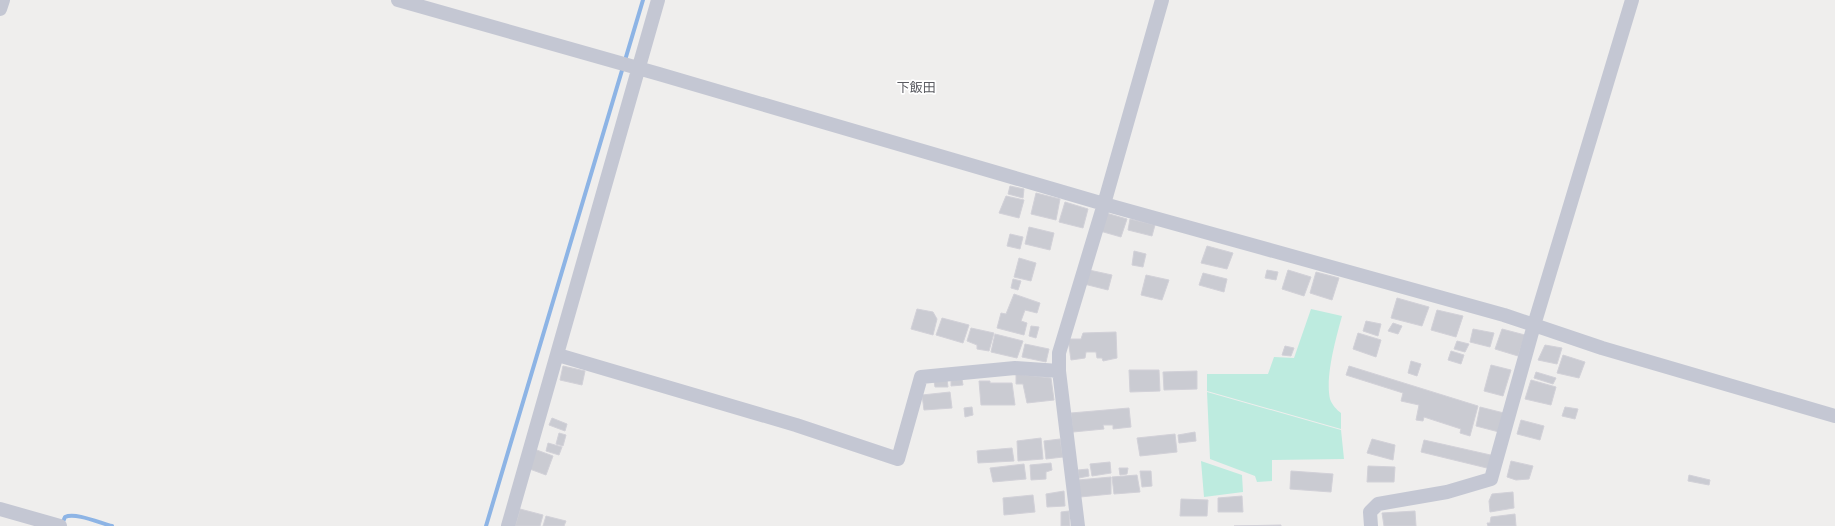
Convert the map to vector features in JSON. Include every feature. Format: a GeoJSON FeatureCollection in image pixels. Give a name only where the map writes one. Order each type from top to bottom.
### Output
{"type":"FeatureCollection","features":[{"type":"Feature","properties":{"kind":"street"},"geometry":{"type":"LineString","coordinates":[[0,9],[3,0]]}},
{"type":"Feature","properties":{"kind":"street"},"geometry":{"type":"LineString","coordinates":[[398,0],[1104,204],[1504,315],[1602,348],[1835,416]]}},
{"type":"Feature","properties":{"kind":"street"},"geometry":{"type":"LineString","coordinates":[[508,526],[558,355],[636,68],[658,0]]}},
{"type":"Feature","properties":{"kind":"street"},"geometry":{"type":"LineString","coordinates":[[1078,526],[1059,371],[1059,353],[1104,204],[1162,0]]}},
{"type":"Feature","properties":{"kind":"street"},"geometry":{"type":"LineString","coordinates":[[1371,526],[1370,512],[1378,504],[1447,492],[1491,479],[1534,325],[1632,0]]}},
{"type":"Feature","properties":{"kind":"street"},"geometry":{"type":"LineString","coordinates":[[558,355],[796,425],[898,459],[920,377],[1015,368],[1059,371]]}},
{"type":"Feature","properties":{"kind":"street"},"geometry":{"type":"LineString","coordinates":[[0,509],[59,526]]}},
{"type":"Feature","properties":{"kind":"green space"},"geometry":{"type":"Polygon","coordinates":[[[1311,309],[1342,316],[1332,358],[1329,380],[1330,399],[1341,413],[1341,429],[1207,391],[1207,374],[1268,374],[1274,357],[1294,358],[1311,309]]]}},
{"type":"Feature","properties":{"kind":"green space"},"geometry":{"type":"Polygon","coordinates":[[[1207,392],[1341,430],[1344,459],[1272,460],[1272,481],[1257,482],[1255,476],[1210,459],[1207,392]]]}},
{"type":"Feature","properties":{"kind":"green space"},"geometry":{"type":"Polygon","coordinates":[[[1201,461],[1242,475],[1243,492],[1204,497],[1201,461]]]}},
{"type":"Feature","properties":{"kind":"building"},"geometry":{"type":"Polygon","coordinates":[[[1010,186],[1024,189],[1023,198],[1008,194],[1010,186]]]}},
{"type":"Feature","properties":{"kind":"building"},"geometry":{"type":"Polygon","coordinates":[[[1036,193],[1060,199],[1056,220],[1031,214],[1036,193]]]}},
{"type":"Feature","properties":{"kind":"building"},"geometry":{"type":"Polygon","coordinates":[[[1006,196],[1024,200],[1019,218],[999,213],[1006,196]]]}},
{"type":"Feature","properties":{"kind":"building"},"geometry":{"type":"Polygon","coordinates":[[[1065,202],[1088,209],[1083,228],[1059,222],[1065,202]]]}},
{"type":"Feature","properties":{"kind":"building"},"geometry":{"type":"Polygon","coordinates":[[[1106,213],[1127,219],[1121,237],[1100,231],[1106,213]]]}},
{"type":"Feature","properties":{"kind":"building"},"geometry":{"type":"Polygon","coordinates":[[[1130,219],[1155,225],[1152,236],[1128,230],[1130,219]]]}},
{"type":"Feature","properties":{"kind":"building"},"geometry":{"type":"Polygon","coordinates":[[[1029,227],[1054,233],[1050,250],[1025,244],[1029,227]]]}},
{"type":"Feature","properties":{"kind":"building"},"geometry":{"type":"Polygon","coordinates":[[[1010,234],[1023,237],[1020,249],[1007,246],[1010,234]]]}},
{"type":"Feature","properties":{"kind":"building"},"geometry":{"type":"Polygon","coordinates":[[[1207,246],[1233,253],[1227,269],[1201,263],[1207,246]]]}},
{"type":"Feature","properties":{"kind":"building"},"geometry":{"type":"Polygon","coordinates":[[[1134,251],[1146,254],[1143,267],[1132,265],[1134,251]]]}},
{"type":"Feature","properties":{"kind":"building"},"geometry":{"type":"Polygon","coordinates":[[[1019,258],[1036,263],[1031,281],[1014,277],[1019,258]]]}},
{"type":"Feature","properties":{"kind":"building"},"geometry":{"type":"Polygon","coordinates":[[[1089,270],[1112,275],[1108,290],[1084,284],[1089,270]]]}},
{"type":"Feature","properties":{"kind":"building"},"geometry":{"type":"Polygon","coordinates":[[[1267,270],[1278,272],[1276,280],[1265,278],[1267,270]]]}},
{"type":"Feature","properties":{"kind":"building"},"geometry":{"type":"Polygon","coordinates":[[[1288,270],[1311,277],[1304,296],[1282,289],[1288,270]]]}},
{"type":"Feature","properties":{"kind":"building"},"geometry":{"type":"Polygon","coordinates":[[[1316,272],[1339,278],[1332,300],[1310,293],[1316,272]]]}},
{"type":"Feature","properties":{"kind":"building"},"geometry":{"type":"Polygon","coordinates":[[[1203,273],[1227,279],[1224,292],[1199,285],[1203,273]]]}},
{"type":"Feature","properties":{"kind":"building"},"geometry":{"type":"Polygon","coordinates":[[[1146,275],[1169,280],[1162,300],[1141,295],[1146,275]]]}},
{"type":"Feature","properties":{"kind":"building"},"geometry":{"type":"Polygon","coordinates":[[[1013,279],[1021,281],[1018,290],[1011,288],[1013,279]]]}},
{"type":"Feature","properties":{"kind":"building"},"geometry":{"type":"Polygon","coordinates":[[[1014,294],[1040,303],[1037,313],[1025,310],[1021,321],[1027,323],[1024,335],[997,328],[1001,313],[1006,314],[1014,294]]]}},
{"type":"Feature","properties":{"kind":"building"},"geometry":{"type":"Polygon","coordinates":[[[1397,298],[1429,307],[1422,326],[1391,318],[1397,298]]]}},
{"type":"Feature","properties":{"kind":"building"},"geometry":{"type":"Polygon","coordinates":[[[917,309],[933,312],[937,319],[933,335],[911,329],[917,309]]]}},
{"type":"Feature","properties":{"kind":"building"},"geometry":{"type":"Polygon","coordinates":[[[1437,310],[1463,316],[1456,337],[1431,330],[1437,310]]]}},
{"type":"Feature","properties":{"kind":"building"},"geometry":{"type":"Polygon","coordinates":[[[942,318],[969,325],[963,343],[936,335],[942,318]]]}},
{"type":"Feature","properties":{"kind":"building"},"geometry":{"type":"Polygon","coordinates":[[[1366,321],[1381,324],[1378,336],[1363,331],[1366,321]]]}},
{"type":"Feature","properties":{"kind":"building"},"geometry":{"type":"Polygon","coordinates":[[[1393,323],[1402,326],[1398,334],[1388,331],[1393,323]]]}},
{"type":"Feature","properties":{"kind":"building"},"geometry":{"type":"Polygon","coordinates":[[[1031,326],[1039,327],[1036,338],[1029,336],[1031,326]]]}},
{"type":"Feature","properties":{"kind":"building"},"geometry":{"type":"Polygon","coordinates":[[[971,328],[994,333],[989,351],[977,349],[977,345],[967,341],[971,328]]]}},
{"type":"Feature","properties":{"kind":"building"},"geometry":{"type":"Polygon","coordinates":[[[1473,329],[1494,333],[1490,347],[1470,342],[1473,329]]]}},
{"type":"Feature","properties":{"kind":"building"},"geometry":{"type":"Polygon","coordinates":[[[1502,329],[1525,335],[1518,356],[1495,349],[1502,329]]]}},
{"type":"Feature","properties":{"kind":"building"},"geometry":{"type":"Polygon","coordinates":[[[1116,332],[1117,358],[1103,361],[1102,358],[1097,358],[1096,352],[1086,352],[1085,358],[1071,360],[1068,339],[1081,339],[1083,333],[1116,332]]]}},
{"type":"Feature","properties":{"kind":"building"},"geometry":{"type":"Polygon","coordinates":[[[1358,333],[1381,340],[1376,357],[1353,349],[1358,333]]]}},
{"type":"Feature","properties":{"kind":"building"},"geometry":{"type":"Polygon","coordinates":[[[995,334],[1023,341],[1017,358],[991,352],[995,334]]]}},
{"type":"Feature","properties":{"kind":"building"},"geometry":{"type":"Polygon","coordinates":[[[1457,341],[1469,344],[1465,352],[1454,349],[1457,341]]]}},
{"type":"Feature","properties":{"kind":"building"},"geometry":{"type":"Polygon","coordinates":[[[1025,344],[1049,349],[1046,362],[1022,357],[1025,344]]]}},
{"type":"Feature","properties":{"kind":"building"},"geometry":{"type":"Polygon","coordinates":[[[1545,345],[1562,348],[1557,364],[1538,360],[1545,345]]]}},
{"type":"Feature","properties":{"kind":"building"},"geometry":{"type":"Polygon","coordinates":[[[1285,346],[1294,348],[1291,356],[1282,355],[1285,346]]]}},
{"type":"Feature","properties":{"kind":"building"},"geometry":{"type":"Polygon","coordinates":[[[1451,351],[1464,355],[1461,364],[1448,360],[1451,351]]]}},
{"type":"Feature","properties":{"kind":"building"},"geometry":{"type":"Polygon","coordinates":[[[1563,355],[1585,362],[1579,378],[1557,373],[1563,355]]]}},
{"type":"Feature","properties":{"kind":"building"},"geometry":{"type":"Polygon","coordinates":[[[1411,361],[1421,364],[1417,376],[1408,373],[1411,361]]]}},
{"type":"Feature","properties":{"kind":"building"},"geometry":{"type":"Polygon","coordinates":[[[1491,365],[1511,370],[1503,396],[1484,391],[1491,365]]]}},
{"type":"Feature","properties":{"kind":"building"},"geometry":{"type":"Polygon","coordinates":[[[563,366],[585,371],[582,385],[560,380],[563,366]]]}},
{"type":"Feature","properties":{"kind":"building"},"geometry":{"type":"Polygon","coordinates":[[[1349,366],[1478,406],[1470,436],[1460,433],[1461,429],[1424,417],[1423,421],[1416,420],[1419,405],[1401,401],[1403,393],[1346,375],[1349,366]]]}},
{"type":"Feature","properties":{"kind":"building"},"geometry":{"type":"Polygon","coordinates":[[[1129,370],[1159,370],[1160,391],[1130,392],[1129,370]]]}},
{"type":"Feature","properties":{"kind":"building"},"geometry":{"type":"Polygon","coordinates":[[[1197,371],[1197,389],[1164,390],[1163,372],[1197,371]]]}},
{"type":"Feature","properties":{"kind":"building"},"geometry":{"type":"Polygon","coordinates":[[[1536,372],[1556,378],[1553,384],[1534,378],[1536,372]]]}},
{"type":"Feature","properties":{"kind":"building"},"geometry":{"type":"Polygon","coordinates":[[[1016,374],[1051,378],[1054,400],[1027,403],[1023,384],[1016,384],[1016,374]]]}},
{"type":"Feature","properties":{"kind":"building"},"geometry":{"type":"Polygon","coordinates":[[[947,379],[948,387],[935,387],[934,381],[947,379]]]}},
{"type":"Feature","properties":{"kind":"building"},"geometry":{"type":"Polygon","coordinates":[[[951,379],[962,379],[963,385],[951,386],[951,379]]]}},
{"type":"Feature","properties":{"kind":"building"},"geometry":{"type":"Polygon","coordinates":[[[1531,380],[1556,387],[1551,405],[1525,399],[1531,380]]]}},
{"type":"Feature","properties":{"kind":"building"},"geometry":{"type":"Polygon","coordinates":[[[979,381],[990,381],[990,383],[1012,383],[1015,405],[981,405],[979,381]]]}},
{"type":"Feature","properties":{"kind":"building"},"geometry":{"type":"Polygon","coordinates":[[[950,392],[952,408],[924,410],[922,395],[950,392]]]}},
{"type":"Feature","properties":{"kind":"building"},"geometry":{"type":"Polygon","coordinates":[[[972,407],[973,415],[965,417],[964,408],[972,407]]]}},
{"type":"Feature","properties":{"kind":"building"},"geometry":{"type":"Polygon","coordinates":[[[1480,407],[1504,413],[1499,432],[1476,426],[1480,407]]]}},
{"type":"Feature","properties":{"kind":"building"},"geometry":{"type":"Polygon","coordinates":[[[1565,407],[1578,409],[1575,419],[1562,416],[1565,407]]]}},
{"type":"Feature","properties":{"kind":"building"},"geometry":{"type":"Polygon","coordinates":[[[1129,408],[1131,427],[1113,429],[1113,425],[1103,425],[1104,429],[1073,432],[1071,413],[1129,408]]]}},
{"type":"Feature","properties":{"kind":"building"},"geometry":{"type":"Polygon","coordinates":[[[552,418],[567,424],[565,431],[549,425],[552,418]]]}},
{"type":"Feature","properties":{"kind":"building"},"geometry":{"type":"Polygon","coordinates":[[[1521,420],[1544,426],[1540,440],[1517,434],[1521,420]]]}},
{"type":"Feature","properties":{"kind":"building"},"geometry":{"type":"Polygon","coordinates":[[[1195,432],[1196,441],[1179,443],[1178,435],[1195,432]]]}},
{"type":"Feature","properties":{"kind":"building"},"geometry":{"type":"Polygon","coordinates":[[[559,433],[566,435],[563,446],[556,444],[559,433]]]}},
{"type":"Feature","properties":{"kind":"building"},"geometry":{"type":"Polygon","coordinates":[[[1175,434],[1177,452],[1140,456],[1137,438],[1175,434]]]}},
{"type":"Feature","properties":{"kind":"building"},"geometry":{"type":"Polygon","coordinates":[[[1041,438],[1043,459],[1018,461],[1017,441],[1041,438]]]}},
{"type":"Feature","properties":{"kind":"building"},"geometry":{"type":"Polygon","coordinates":[[[1060,439],[1063,457],[1046,459],[1044,441],[1060,439]]]}},
{"type":"Feature","properties":{"kind":"building"},"geometry":{"type":"Polygon","coordinates":[[[1372,439],[1395,445],[1393,460],[1367,453],[1372,439]]]}},
{"type":"Feature","properties":{"kind":"building"},"geometry":{"type":"Polygon","coordinates":[[[1424,440],[1495,456],[1491,469],[1421,452],[1424,440]]]}},
{"type":"Feature","properties":{"kind":"building"},"geometry":{"type":"Polygon","coordinates":[[[548,443],[562,447],[559,455],[546,451],[548,443]]]}},
{"type":"Feature","properties":{"kind":"building"},"geometry":{"type":"Polygon","coordinates":[[[1012,448],[1014,461],[978,463],[977,451],[1012,448]]]}},
{"type":"Feature","properties":{"kind":"building"},"geometry":{"type":"Polygon","coordinates":[[[534,449],[553,456],[546,475],[527,468],[534,449]]]}},
{"type":"Feature","properties":{"kind":"building"},"geometry":{"type":"Polygon","coordinates":[[[1511,461],[1533,466],[1529,479],[1516,480],[1507,477],[1511,461]]]}},
{"type":"Feature","properties":{"kind":"building"},"geometry":{"type":"Polygon","coordinates":[[[1110,462],[1111,473],[1092,476],[1090,464],[1110,462]]]}},
{"type":"Feature","properties":{"kind":"building"},"geometry":{"type":"Polygon","coordinates":[[[1051,463],[1052,470],[1046,472],[1046,479],[1031,480],[1030,465],[1051,463]]]}},
{"type":"Feature","properties":{"kind":"building"},"geometry":{"type":"Polygon","coordinates":[[[1024,464],[1026,479],[993,482],[990,468],[1024,464]]]}},
{"type":"Feature","properties":{"kind":"building"},"geometry":{"type":"Polygon","coordinates":[[[1368,466],[1395,467],[1394,482],[1367,482],[1368,466]]]}},
{"type":"Feature","properties":{"kind":"building"},"geometry":{"type":"Polygon","coordinates":[[[1119,468],[1128,468],[1127,474],[1120,475],[1119,468]]]}},
{"type":"Feature","properties":{"kind":"building"},"geometry":{"type":"Polygon","coordinates":[[[1088,469],[1089,476],[1079,478],[1078,470],[1088,469]]]}},
{"type":"Feature","properties":{"kind":"building"},"geometry":{"type":"Polygon","coordinates":[[[1140,471],[1151,471],[1152,486],[1142,487],[1140,471]]]}},
{"type":"Feature","properties":{"kind":"building"},"geometry":{"type":"Polygon","coordinates":[[[1291,471],[1333,474],[1331,492],[1290,489],[1291,471]]]}},
{"type":"Feature","properties":{"kind":"building"},"geometry":{"type":"Polygon","coordinates":[[[1137,475],[1140,492],[1114,494],[1112,477],[1137,475]]]}},
{"type":"Feature","properties":{"kind":"building"},"geometry":{"type":"Polygon","coordinates":[[[1689,475],[1710,480],[1709,485],[1688,481],[1689,475]]]}},
{"type":"Feature","properties":{"kind":"building"},"geometry":{"type":"Polygon","coordinates":[[[1111,477],[1111,494],[1080,497],[1078,480],[1111,477]]]}},
{"type":"Feature","properties":{"kind":"building"},"geometry":{"type":"Polygon","coordinates":[[[1064,491],[1065,506],[1047,507],[1046,494],[1064,491]]]}},
{"type":"Feature","properties":{"kind":"building"},"geometry":{"type":"Polygon","coordinates":[[[1513,492],[1514,508],[1490,512],[1489,501],[1492,494],[1513,492]]]}},
{"type":"Feature","properties":{"kind":"building"},"geometry":{"type":"Polygon","coordinates":[[[1033,495],[1035,512],[1004,515],[1003,498],[1033,495]]]}},
{"type":"Feature","properties":{"kind":"building"},"geometry":{"type":"Polygon","coordinates":[[[1242,496],[1243,512],[1218,512],[1218,498],[1242,496]]]}},
{"type":"Feature","properties":{"kind":"building"},"geometry":{"type":"Polygon","coordinates":[[[1181,499],[1208,500],[1207,516],[1180,516],[1181,499]]]}},
{"type":"Feature","properties":{"kind":"building"},"geometry":{"type":"Polygon","coordinates":[[[520,509],[543,515],[540,526],[515,526],[520,509]]]}},
{"type":"Feature","properties":{"kind":"building"},"geometry":{"type":"Polygon","coordinates":[[[1069,511],[1070,526],[1061,526],[1061,512],[1069,511]]]}},
{"type":"Feature","properties":{"kind":"building"},"geometry":{"type":"Polygon","coordinates":[[[1415,511],[1416,526],[1384,526],[1382,513],[1415,511]]]}},
{"type":"Feature","properties":{"kind":"building"},"geometry":{"type":"Polygon","coordinates":[[[1515,514],[1516,526],[1488,526],[1487,523],[1490,523],[1491,517],[1515,514]]]}},
{"type":"Feature","properties":{"kind":"building"},"geometry":{"type":"Polygon","coordinates":[[[546,516],[566,521],[564,526],[543,526],[546,516]]]}},
{"type":"Feature","properties":{"kind":"building"},"geometry":{"type":"Polygon","coordinates":[[[1281,525],[1281,526],[1234,526],[1281,525]]]}},
{"type":"Feature","properties":{"kind":"waterway"},"geometry":{"type":"LineString","coordinates":[[486,526],[643,0]]}},
{"type":"Feature","properties":{"kind":"waterway"},"geometry":{"type":"LineString","coordinates":[[62,524],[65,517],[75,516],[88,518],[112,526]]}},
{"type":"Feature","properties":{"kind":"district","name":"下飯田"},"geometry":{"type":"Point","coordinates":[916,88]}}]}
